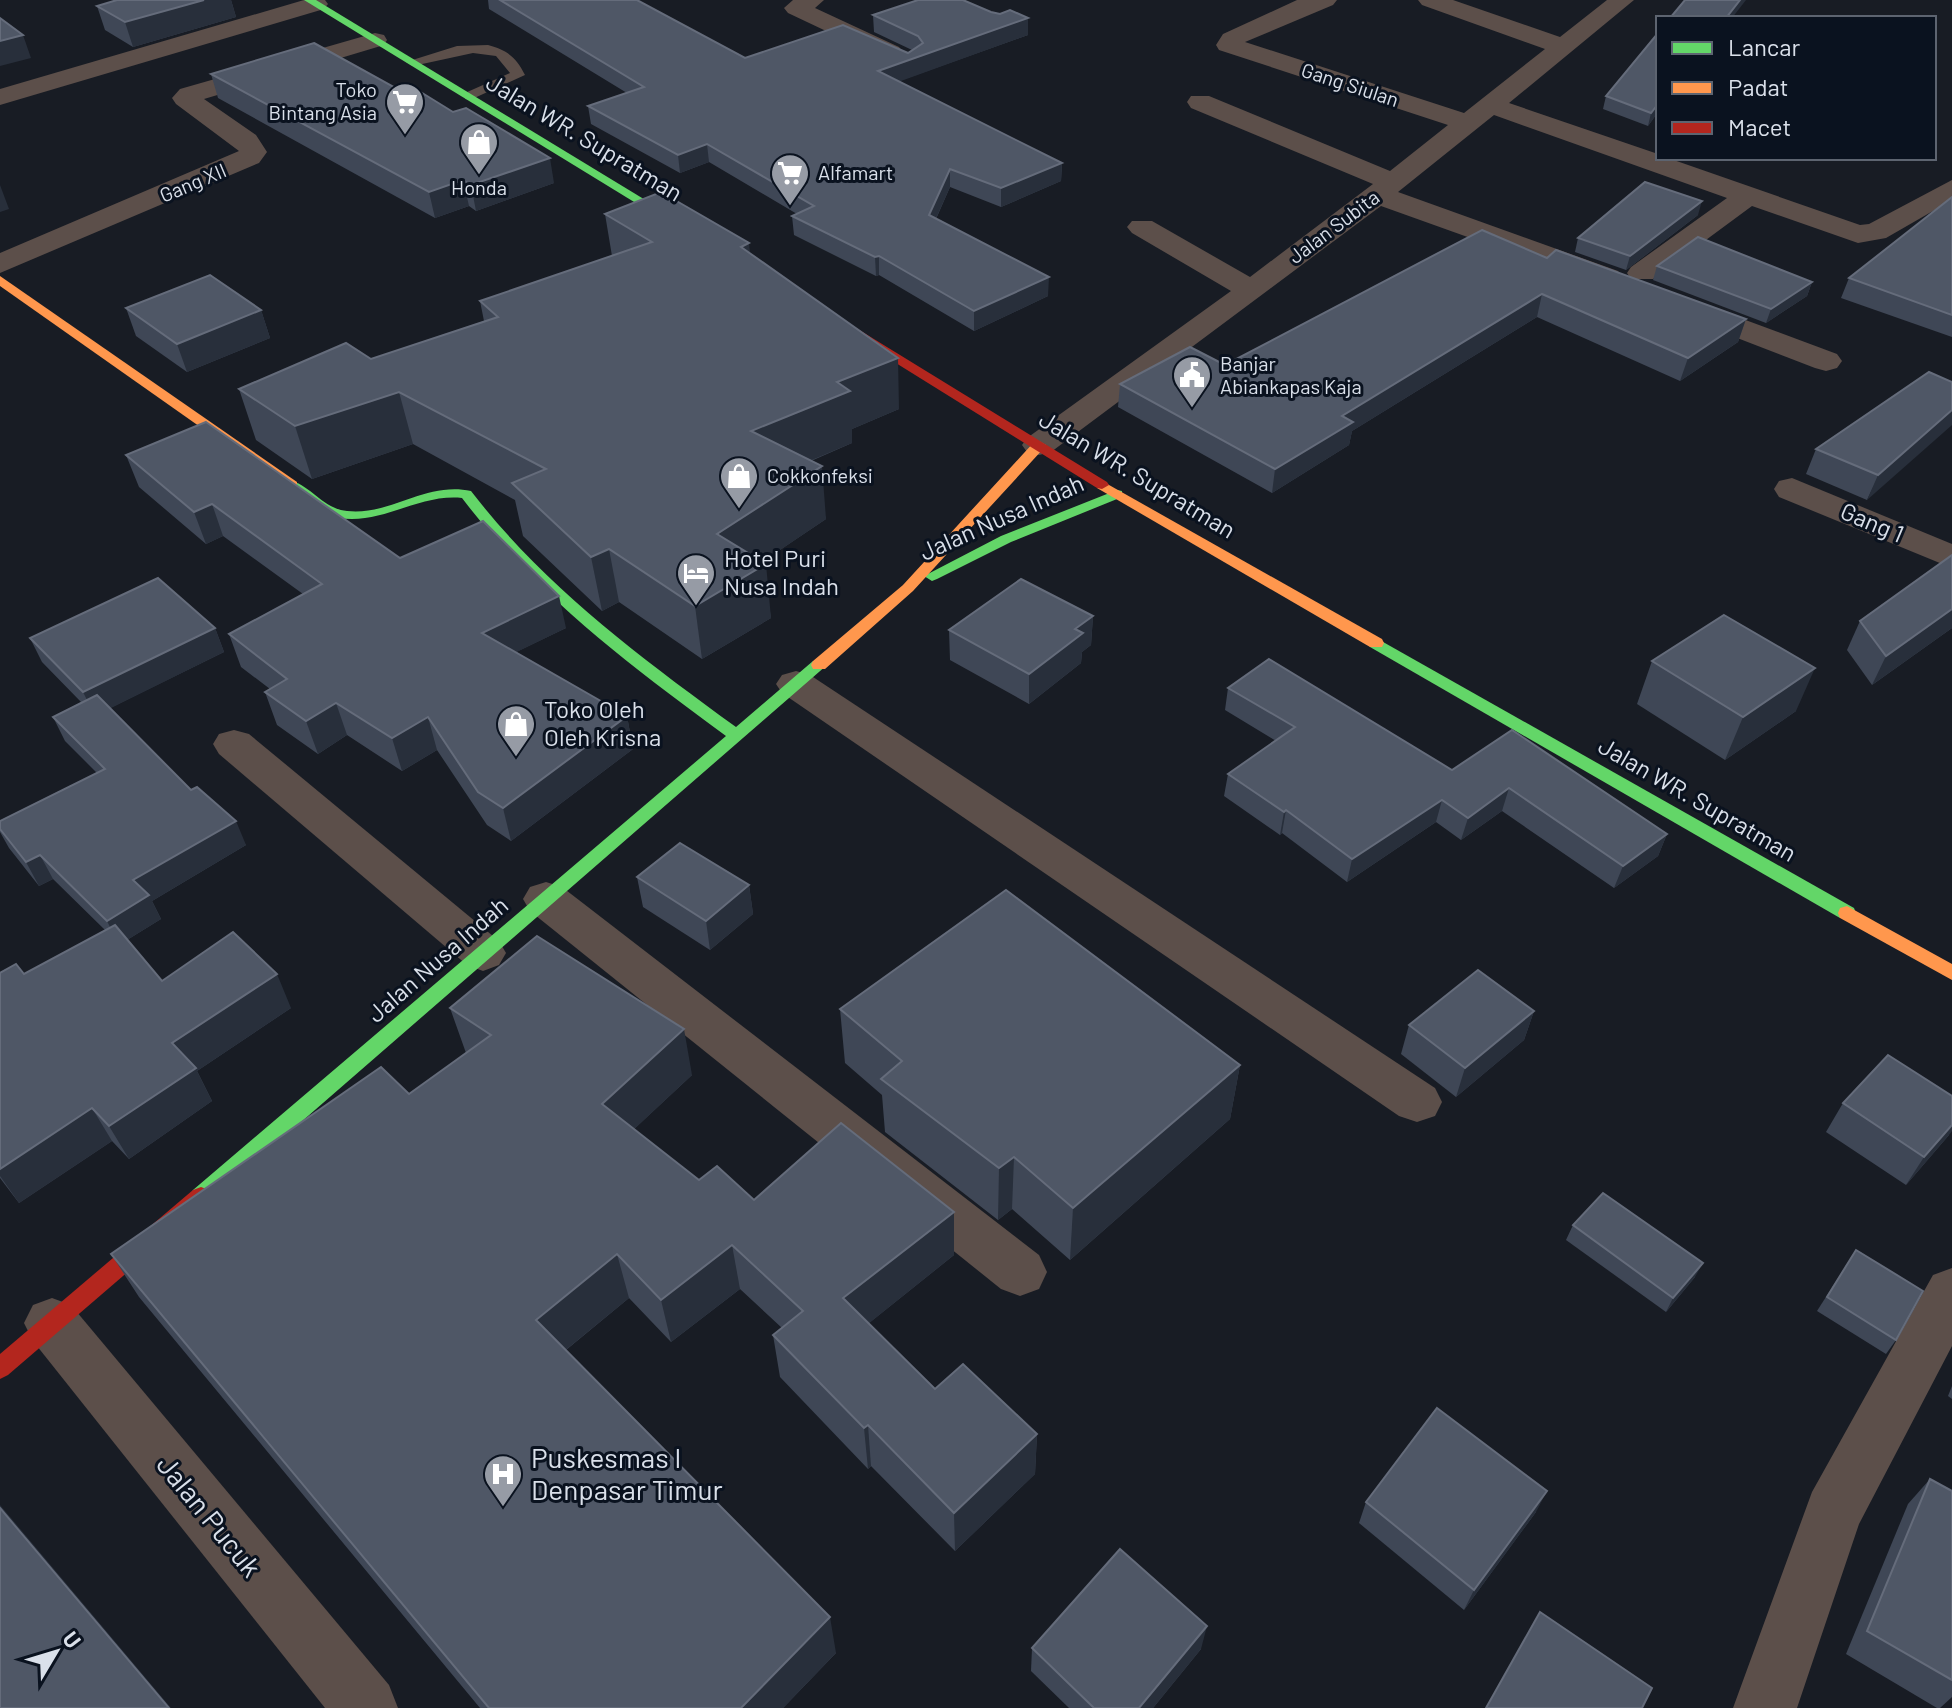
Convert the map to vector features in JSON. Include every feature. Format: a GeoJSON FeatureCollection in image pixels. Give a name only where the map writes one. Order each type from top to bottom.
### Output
{"type":"FeatureCollection","features":[{"type":"Feature","properties":{"kind":"street"},"geometry":{"type":"LineString","coordinates":[[812,0],[796,8],[907,60]]}},
{"type":"Feature","properties":{"kind":"street","name":"Gang Siulan"},"geometry":{"type":"LineString","coordinates":[[1325,0],[1306,5],[1227,42],[1231,47],[1480,114],[1656,157]]}},
{"type":"Feature","properties":{"kind":"street"},"geometry":{"type":"LineString","coordinates":[[1430,0],[1563,47]]}},
{"type":"Feature","properties":{"kind":"street","name":"Jalan Subita"},"geometry":{"type":"LineString","coordinates":[[1039,445],[1320,240],[1622,0]]}},
{"type":"Feature","properties":{"kind":"street"},"geometry":{"type":"LineString","coordinates":[[0,97],[312,2]]}},
{"type":"Feature","properties":{"kind":"street","name":"Jalan WR. Supratman"},"geometry":{"type":"LineString","coordinates":[[312,2],[713,245]]}},
{"type":"Feature","properties":{"kind":"street","name":"Gang XII"},"geometry":{"type":"LineString","coordinates":[[0,264],[249,157],[253,152],[246,141],[185,98],[189,95],[375,40]]}},
{"type":"Feature","properties":{"kind":"street"},"geometry":{"type":"LineString","coordinates":[[1200,102],[1384,188],[1826,361]]}},
{"type":"Feature","properties":{"kind":"street","name":"Gang Siulan"},"geometry":{"type":"LineString","coordinates":[[1686,164],[1749,195],[1867,235],[1952,188]]}},
{"type":"Feature","properties":{"kind":"street"},"geometry":{"type":"LineString","coordinates":[[1642,273],[1749,195]]}},
{"type":"Feature","properties":{"kind":"street"},"geometry":{"type":"LineString","coordinates":[[1142,227],[1250,289]]}},
{"type":"Feature","properties":{"kind":"street"},"geometry":{"type":"LineString","coordinates":[[0,280],[329,511],[346,517],[370,517],[450,491],[466,494],[483,522],[549,594],[737,736]]}},
{"type":"Feature","properties":{"kind":"street","name":"Jalan WR. Supratman"},"geometry":{"type":"LineString","coordinates":[[821,311],[1117,494],[1952,973]]}},
{"type":"Feature","properties":{"kind":"street","name":"Jalan Nusa Indah"},"geometry":{"type":"LineString","coordinates":[[0,1368],[908,588],[1039,445]]}},
{"type":"Feature","properties":{"kind":"street","name":"Gang 1"},"geometry":{"type":"LineString","coordinates":[[1792,489],[1952,557]]}},
{"type":"Feature","properties":{"kind":"street","name":"Jalan Nusa Indah"},"geometry":{"type":"LineString","coordinates":[[908,588],[1006,539],[1117,494]]}},
{"type":"Feature","properties":{"kind":"street"},"geometry":{"type":"LineString","coordinates":[[796,684],[1417,1102]]}},
{"type":"Feature","properties":{"kind":"street"},"geometry":{"type":"LineString","coordinates":[[234,744],[483,953]]}},
{"type":"Feature","properties":{"kind":"street"},"geometry":{"type":"LineString","coordinates":[[546,899],[1020,1272]]}},
{"type":"Feature","properties":{"kind":"street"},"geometry":{"type":"LineString","coordinates":[[1765,1708],[1833,1513],[1952,1292]]}},
{"type":"Feature","properties":{"kind":"street","name":"Jalan Pucuk"},"geometry":{"type":"LineString","coordinates":[[52,1323],[366,1708]]}},
{"type":"Feature","properties":{"kind":"lane"},"geometry":{"type":"LineString","coordinates":[[413,62],[479,48],[501,52],[515,64],[518,75],[470,96]]}},
{"type":"Feature","properties":{"kind":"building"},"geometry":{"type":"Polygon","coordinates":[[[117,0],[204,0],[125,22],[97,6],[117,0]]]}},
{"type":"Feature","properties":{"kind":"building"},"geometry":{"type":"Polygon","coordinates":[[[500,0],[637,0],[745,58],[843,25],[908,53],[923,43],[918,36],[873,15],[918,0],[963,0],[991,12],[1000,14],[1010,10],[1028,18],[878,71],[1062,163],[1001,188],[950,169],[929,215],[1049,277],[974,311],[879,256],[875,257],[792,216],[814,206],[707,144],[678,155],[588,106],[644,87],[500,0]]]}},
{"type":"Feature","properties":{"kind":"building"},"geometry":{"type":"Polygon","coordinates":[[[1685,0],[1740,0],[1728,16],[1672,16],[1685,0]]]}},
{"type":"Feature","properties":{"kind":"building"},"geometry":{"type":"Polygon","coordinates":[[[0,18],[23,35],[0,41],[0,18]]]}},
{"type":"Feature","properties":{"kind":"building"},"geometry":{"type":"Polygon","coordinates":[[[1656,35],[1656,107],[1651,113],[1606,96],[1656,35]]]}},
{"type":"Feature","properties":{"kind":"building"},"geometry":{"type":"Polygon","coordinates":[[[314,43],[408,95],[419,91],[453,112],[466,108],[550,158],[471,185],[463,180],[429,192],[211,74],[314,43]]]}},
{"type":"Feature","properties":{"kind":"building"},"geometry":{"type":"Polygon","coordinates":[[[1645,182],[1702,201],[1630,256],[1578,238],[1645,182]]]}},
{"type":"Feature","properties":{"kind":"building"},"geometry":{"type":"Polygon","coordinates":[[[661,192],[749,243],[741,247],[898,358],[837,382],[850,391],[751,431],[822,466],[717,534],[766,564],[695,606],[609,549],[591,557],[512,483],[546,469],[399,392],[295,426],[239,389],[346,343],[371,359],[498,317],[480,301],[652,242],[605,214],[661,192]]]}},
{"type":"Feature","properties":{"kind":"building"},"geometry":{"type":"Polygon","coordinates":[[[1952,197],[1952,315],[1849,278],[1952,197]]]}},
{"type":"Feature","properties":{"kind":"building"},"geometry":{"type":"Polygon","coordinates":[[[1482,230],[1547,258],[1556,250],[1746,319],[1688,358],[1542,294],[1342,416],[1353,422],[1275,469],[1120,384],[1190,347],[1225,365],[1482,230]]]}},
{"type":"Feature","properties":{"kind":"building"},"geometry":{"type":"Polygon","coordinates":[[[1698,237],[1812,282],[1771,309],[1657,266],[1698,237]]]}},
{"type":"Feature","properties":{"kind":"building"},"geometry":{"type":"Polygon","coordinates":[[[210,275],[261,310],[177,344],[126,308],[210,275]]]}},
{"type":"Feature","properties":{"kind":"building"},"geometry":{"type":"Polygon","coordinates":[[[1929,372],[1952,382],[1952,410],[1878,475],[1816,449],[1929,372]]]}},
{"type":"Feature","properties":{"kind":"building"},"geometry":{"type":"Polygon","coordinates":[[[206,422],[400,558],[483,521],[559,596],[482,633],[627,716],[503,808],[478,792],[428,717],[392,738],[336,703],[306,721],[265,692],[287,679],[229,634],[322,584],[212,504],[194,512],[126,455],[206,422]]]}},
{"type":"Feature","properties":{"kind":"building"},"geometry":{"type":"Polygon","coordinates":[[[1952,555],[1952,609],[1886,656],[1860,621],[1952,555]]]}},
{"type":"Feature","properties":{"kind":"building"},"geometry":{"type":"Polygon","coordinates":[[[158,578],[215,628],[83,692],[30,638],[158,578]]]}},
{"type":"Feature","properties":{"kind":"building"},"geometry":{"type":"Polygon","coordinates":[[[1021,579],[1093,616],[1075,629],[1083,633],[1029,674],[949,630],[1021,579]]]}},
{"type":"Feature","properties":{"kind":"building"},"geometry":{"type":"Polygon","coordinates":[[[1724,615],[1815,668],[1743,717],[1652,661],[1724,615]]]}},
{"type":"Feature","properties":{"kind":"building"},"geometry":{"type":"Polygon","coordinates":[[[1269,659],[1452,770],[1512,730],[1667,834],[1623,866],[1509,788],[1468,818],[1442,800],[1352,859],[1286,810],[1284,812],[1228,774],[1295,727],[1228,688],[1269,659]]]}},
{"type":"Feature","properties":{"kind":"building"},"geometry":{"type":"Polygon","coordinates":[[[97,695],[191,790],[197,787],[236,821],[133,880],[149,895],[107,921],[40,855],[26,862],[0,829],[0,821],[105,769],[53,717],[97,695]]]}},
{"type":"Feature","properties":{"kind":"building"},"geometry":{"type":"Polygon","coordinates":[[[680,843],[749,885],[706,921],[637,877],[680,843]]]}},
{"type":"Feature","properties":{"kind":"building"},"geometry":{"type":"Polygon","coordinates":[[[1006,890],[1240,1065],[1073,1208],[1014,1157],[999,1168],[881,1079],[902,1061],[840,1009],[1006,890]]]}},
{"type":"Feature","properties":{"kind":"building"},"geometry":{"type":"Polygon","coordinates":[[[115,925],[162,981],[233,932],[277,974],[172,1043],[196,1068],[109,1126],[92,1108],[0,1169],[0,973],[16,964],[24,974],[115,925]]]}},
{"type":"Feature","properties":{"kind":"building"},"geometry":{"type":"Polygon","coordinates":[[[537,936],[684,1029],[602,1104],[699,1180],[717,1166],[754,1200],[841,1123],[954,1212],[843,1298],[935,1389],[963,1364],[1037,1434],[954,1513],[868,1425],[864,1428],[773,1335],[803,1311],[732,1245],[661,1300],[617,1254],[536,1320],[830,1617],[741,1708],[489,1708],[111,1254],[381,1067],[409,1094],[491,1035],[450,1008],[537,936]]]}},
{"type":"Feature","properties":{"kind":"building"},"geometry":{"type":"Polygon","coordinates":[[[1478,970],[1534,1011],[1465,1068],[1409,1025],[1478,970]]]}},
{"type":"Feature","properties":{"kind":"building"},"geometry":{"type":"Polygon","coordinates":[[[1888,1055],[1952,1096],[1952,1125],[1924,1157],[1843,1103],[1888,1055]]]}},
{"type":"Feature","properties":{"kind":"building"},"geometry":{"type":"Polygon","coordinates":[[[1603,1193],[1703,1263],[1673,1298],[1573,1225],[1603,1193]]]}},
{"type":"Feature","properties":{"kind":"building"},"geometry":{"type":"Polygon","coordinates":[[[1856,1250],[1923,1291],[1896,1340],[1827,1297],[1856,1250]]]}},
{"type":"Feature","properties":{"kind":"building"},"geometry":{"type":"Polygon","coordinates":[[[1437,1408],[1547,1491],[1474,1590],[1366,1502],[1437,1408]]]}},
{"type":"Feature","properties":{"kind":"building"},"geometry":{"type":"Polygon","coordinates":[[[1930,1479],[1952,1491],[1952,1680],[1867,1631],[1930,1479]]]}},
{"type":"Feature","properties":{"kind":"building"},"geometry":{"type":"Polygon","coordinates":[[[0,1508],[169,1708],[0,1708],[0,1508]]]}},
{"type":"Feature","properties":{"kind":"building"},"geometry":{"type":"Polygon","coordinates":[[[1120,1549],[1207,1626],[1139,1708],[1094,1708],[1032,1648],[1120,1549]]]}},
{"type":"Feature","properties":{"kind":"building"},"geometry":{"type":"Polygon","coordinates":[[[1540,1612],[1652,1688],[1642,1708],[1486,1708],[1540,1612]]]}},
{"type":"Feature","properties":{"kind":"traffic: fast"},"geometry":{"type":"LineString","coordinates":[[309,0],[692,232]]}},
{"type":"Feature","properties":{"kind":"traffic: fast"},"geometry":{"type":"LineString","coordinates":[[292,485],[324,509],[346,516],[381,512],[432,495],[449,492],[466,494],[494,531],[557,596],[591,626],[737,736]]}},
{"type":"Feature","properties":{"kind":"traffic: fast"},"geometry":{"type":"LineString","coordinates":[[932,576],[1006,539],[1117,494]]}},
{"type":"Feature","properties":{"kind":"traffic: fast"},"geometry":{"type":"LineString","coordinates":[[1376,643],[1847,913]]}},
{"type":"Feature","properties":{"kind":"traffic: fast"},"geometry":{"type":"LineString","coordinates":[[201,1196],[819,665]]}},
{"type":"Feature","properties":{"kind":"traffic: slow"},"geometry":{"type":"LineString","coordinates":[[0,280],[292,485]]}},
{"type":"Feature","properties":{"kind":"traffic: slow"},"geometry":{"type":"LineString","coordinates":[[819,665],[908,588],[1039,445]]}},
{"type":"Feature","properties":{"kind":"traffic: slow"},"geometry":{"type":"LineString","coordinates":[[1102,485],[1376,643]]}},
{"type":"Feature","properties":{"kind":"traffic: slow"},"geometry":{"type":"LineString","coordinates":[[1847,913],[1952,973]]}},
{"type":"Feature","properties":{"kind":"traffic: jam"},"geometry":{"type":"LineString","coordinates":[[843,324],[1102,485]]}},
{"type":"Feature","properties":{"kind":"traffic: jam"},"geometry":{"type":"LineString","coordinates":[[0,1368],[201,1196]]}},
{"type":"Feature","properties":{"kind":"place","name":"Toko Bintang Asia"},"geometry":{"type":"Point","coordinates":[405,136]}},
{"type":"Feature","properties":{"kind":"place","name":"Honda"},"geometry":{"type":"Point","coordinates":[479,176]}},
{"type":"Feature","properties":{"kind":"place","name":"Alfamart"},"geometry":{"type":"Point","coordinates":[790,207]}},
{"type":"Feature","properties":{"kind":"place","name":"Banjar Abiankapas Kaja"},"geometry":{"type":"Point","coordinates":[1192,409]}},
{"type":"Feature","properties":{"kind":"place","name":"Cokkonfeksi"},"geometry":{"type":"Point","coordinates":[739,510]}},
{"type":"Feature","properties":{"kind":"place","name":"Hotel Puri Nusa Indah"},"geometry":{"type":"Point","coordinates":[696,607]}},
{"type":"Feature","properties":{"kind":"place","name":"Toko Oleh Oleh Krisna"},"geometry":{"type":"Point","coordinates":[516,758]}},
{"type":"Feature","properties":{"kind":"place","name":"Puskesmas I Denpasar Timur"},"geometry":{"type":"Point","coordinates":[503,1508]}}]}
